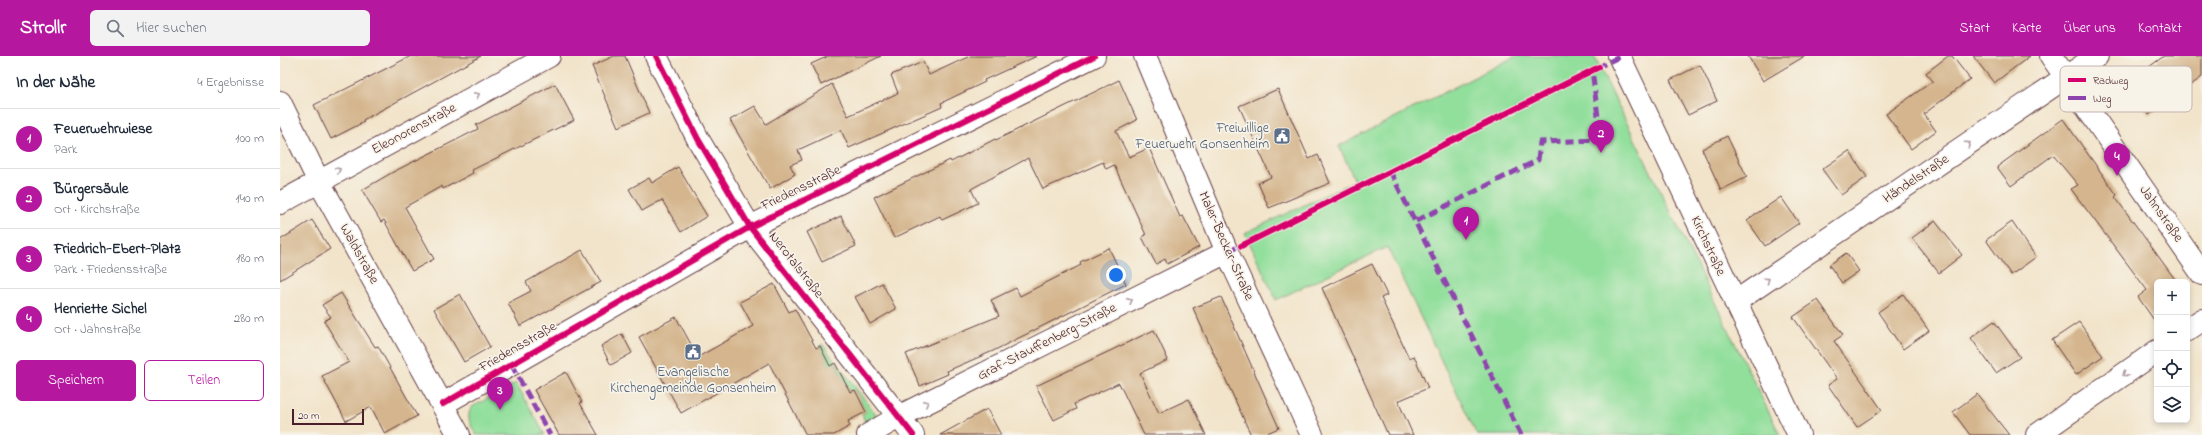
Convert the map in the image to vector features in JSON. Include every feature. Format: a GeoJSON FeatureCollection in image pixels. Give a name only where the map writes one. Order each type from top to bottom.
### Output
{"type":"FeatureCollection","features":[{"type":"Feature","properties":{"kind":"street","name":"Eleonorenstraße"},"geometry":{"type":"LineString","coordinates":[[280,203],[318,180],[550,56]]}},
{"type":"Feature","properties":{"kind":"street","name":"Nerotalstraße"},"geometry":{"type":"LineString","coordinates":[[656,56],[698,139],[750,227],[900,416],[913,435]]}},
{"type":"Feature","properties":{"kind":"street","name":"Friedensstraße"},"geometry":{"type":"LineString","coordinates":[[442,404],[750,227],[1094,56]]}},
{"type":"Feature","properties":{"kind":"street","name":"Maler-Becker-Straße"},"geometry":{"type":"LineString","coordinates":[[1145,56],[1227,252],[1312,435]]}},
{"type":"Feature","properties":{"kind":"street","name":"Jahnstraße"},"geometry":{"type":"LineString","coordinates":[[2051,56],[2060,69]]}},
{"type":"Feature","properties":{"kind":"street","name":"Händelstraße"},"geometry":{"type":"LineString","coordinates":[[2083,66],[2097,56]]}},
{"type":"Feature","properties":{"kind":"street","name":"Kirchstraße"},"geometry":{"type":"LineString","coordinates":[[1627,59],[1735,302],[1799,435]]}},
{"type":"Feature","properties":{"kind":"street","name":"Händelstraße"},"geometry":{"type":"LineString","coordinates":[[1735,302],[2060,82]]}},
{"type":"Feature","properties":{"kind":"street","name":"Waldstraße"},"geometry":{"type":"LineString","coordinates":[[280,102],[318,180],[459,435]]}},
{"type":"Feature","properties":{"kind":"street","name":"Jahnstraße"},"geometry":{"type":"LineString","coordinates":[[2090,112],[2202,274]]}},
{"type":"Feature","properties":{"kind":"street","name":"Graf-Stauffenberg-Straße"},"geometry":{"type":"LineString","coordinates":[[868,435],[900,416],[1227,252]]}},
{"type":"Feature","properties":{"kind":"street"},"geometry":{"type":"LineString","coordinates":[[2190,328],[2202,320]]}},
{"type":"Feature","properties":{"kind":"street"},"geometry":{"type":"LineString","coordinates":[[2037,435],[2154,353]]}},
{"type":"Feature","properties":{"kind":"green space"},"geometry":{"type":"Polygon","coordinates":[[[1516,56],[1594,56],[1780,435],[1477,435],[1387,247],[1276,300],[1245,233],[1355,181],[1339,146],[1516,56]]]}},
{"type":"Feature","properties":{"kind":"green space"},"geometry":{"type":"Polygon","coordinates":[[[822,344],[876,414],[875,418],[866,424],[862,414],[866,412],[855,390],[850,392],[835,363],[830,366],[820,346],[822,344]]]}},
{"type":"Feature","properties":{"kind":"green space"},"geometry":{"type":"Polygon","coordinates":[[[516,383],[545,435],[476,435],[469,418],[472,407],[516,383]]]}},
{"type":"Feature","properties":{"kind":"building"},"geometry":{"type":"Polygon","coordinates":[[[411,56],[481,56],[331,139],[314,105],[411,56]]]}},
{"type":"Feature","properties":{"kind":"building"},"geometry":{"type":"Polygon","coordinates":[[[614,56],[625,56],[649,113],[618,127],[592,66],[614,56]]]}},
{"type":"Feature","properties":{"kind":"building"},"geometry":{"type":"Polygon","coordinates":[[[829,56],[881,56],[821,85],[811,64],[829,56]]]}},
{"type":"Feature","properties":{"kind":"building"},"geometry":{"type":"Polygon","coordinates":[[[970,56],[1037,56],[984,80],[985,82],[941,103],[942,107],[849,148],[841,130],[798,150],[802,160],[790,165],[795,174],[770,189],[730,120],[755,106],[766,124],[832,84],[848,116],[898,93],[891,75],[923,62],[929,75],[970,56]]]}},
{"type":"Feature","properties":{"kind":"building"},"geometry":{"type":"Polygon","coordinates":[[[1748,56],[1805,56],[1763,81],[1748,56]]]}},
{"type":"Feature","properties":{"kind":"building"},"geometry":{"type":"Polygon","coordinates":[[[1948,56],[1952,56],[1970,79],[1924,114],[1936,131],[1911,149],[1886,114],[1933,81],[1926,73],[1948,56]]]}},
{"type":"Feature","properties":{"kind":"building"},"geometry":{"type":"Polygon","coordinates":[[[1973,56],[2030,56],[1994,83],[1973,56]]]}},
{"type":"Feature","properties":{"kind":"building"},"geometry":{"type":"Polygon","coordinates":[[[2164,56],[2202,56],[2202,77],[2192,84],[2192,66],[2150,66],[2164,56]]]}},
{"type":"Feature","properties":{"kind":"building"},"geometry":{"type":"Polygon","coordinates":[[[1700,65],[1717,101],[1688,115],[1670,80],[1700,65]]]}},
{"type":"Feature","properties":{"kind":"building"},"geometry":{"type":"Polygon","coordinates":[[[1119,80],[1137,120],[1116,131],[1129,157],[1149,148],[1180,217],[1183,216],[1199,247],[1167,264],[1165,259],[1156,264],[1142,237],[1146,235],[1114,165],[1106,169],[1103,162],[1043,189],[1028,158],[971,189],[978,203],[942,220],[940,216],[894,238],[874,197],[950,160],[951,162],[995,139],[996,140],[1119,80]]]}},
{"type":"Feature","properties":{"kind":"building"},"geometry":{"type":"Polygon","coordinates":[[[555,84],[574,120],[472,170],[473,173],[443,189],[442,186],[405,207],[434,259],[412,271],[384,220],[381,222],[362,190],[393,172],[478,129],[476,125],[555,84]]]}},
{"type":"Feature","properties":{"kind":"building"},"geometry":{"type":"Polygon","coordinates":[[[1278,89],[1309,159],[1318,155],[1330,183],[1269,208],[1258,183],[1271,177],[1239,106],[1278,89]]]}},
{"type":"Feature","properties":{"kind":"building"},"geometry":{"type":"Polygon","coordinates":[[[2063,119],[2117,195],[2115,197],[2175,279],[2154,279],[2154,320],[2138,297],[2147,290],[2071,189],[2078,185],[2053,155],[2011,186],[1997,167],[2063,119]]]}},
{"type":"Feature","properties":{"kind":"building"},"geometry":{"type":"Polygon","coordinates":[[[1727,136],[1747,177],[1721,190],[1702,149],[1727,136]]]}},
{"type":"Feature","properties":{"kind":"building"},"geometry":{"type":"Polygon","coordinates":[[[1849,151],[1867,177],[1841,195],[1822,169],[1849,151]]]}},
{"type":"Feature","properties":{"kind":"building"},"geometry":{"type":"Polygon","coordinates":[[[678,167],[707,216],[681,232],[662,200],[642,211],[629,189],[649,178],[652,183],[678,167]]]}},
{"type":"Feature","properties":{"kind":"building"},"geometry":{"type":"Polygon","coordinates":[[[1781,197],[1799,223],[1765,246],[1747,220],[1781,197]]]}},
{"type":"Feature","properties":{"kind":"building"},"geometry":{"type":"Polygon","coordinates":[[[841,216],[856,246],[822,262],[807,232],[841,216]]]}},
{"type":"Feature","properties":{"kind":"building"},"geometry":{"type":"Polygon","coordinates":[[[312,220],[330,249],[280,280],[280,240],[312,220]]]}},
{"type":"Feature","properties":{"kind":"building"},"geometry":{"type":"Polygon","coordinates":[[[1935,221],[1962,255],[1939,273],[1912,238],[1935,221]]]}},
{"type":"Feature","properties":{"kind":"building"},"geometry":{"type":"Polygon","coordinates":[[[2012,222],[2036,257],[2011,275],[1986,240],[2012,222]]]}},
{"type":"Feature","properties":{"kind":"building"},"geometry":{"type":"Polygon","coordinates":[[[1109,248],[1126,284],[993,351],[947,371],[948,374],[920,386],[906,354],[999,316],[991,300],[1016,288],[1020,296],[1081,265],[1080,262],[1109,248]]]}},
{"type":"Feature","properties":{"kind":"building"},"geometry":{"type":"Polygon","coordinates":[[[582,250],[601,282],[520,326],[508,303],[531,291],[526,282],[582,250]]]}},
{"type":"Feature","properties":{"kind":"building"},"geometry":{"type":"Polygon","coordinates":[[[1846,253],[1859,271],[1842,283],[1829,265],[1846,253]]]}},
{"type":"Feature","properties":{"kind":"building"},"geometry":{"type":"Polygon","coordinates":[[[1372,264],[1387,295],[1381,298],[1409,358],[1414,356],[1428,388],[1398,401],[1413,435],[1388,435],[1322,288],[1372,264]]]}},
{"type":"Feature","properties":{"kind":"building"},"geometry":{"type":"Polygon","coordinates":[[[882,283],[896,309],[870,324],[855,297],[882,283]]]}},
{"type":"Feature","properties":{"kind":"building"},"geometry":{"type":"Polygon","coordinates":[[[774,284],[789,312],[795,309],[816,348],[820,346],[830,366],[835,363],[850,392],[855,390],[866,412],[848,421],[850,426],[834,435],[806,435],[769,363],[681,413],[639,337],[676,317],[698,357],[753,326],[740,302],[774,284]]]}},
{"type":"Feature","properties":{"kind":"building"},"geometry":{"type":"Polygon","coordinates":[[[341,293],[375,347],[378,346],[417,416],[385,434],[371,407],[346,421],[322,376],[349,362],[324,321],[331,317],[322,305],[341,293]]]}},
{"type":"Feature","properties":{"kind":"building"},"geometry":{"type":"Polygon","coordinates":[[[460,294],[490,347],[464,362],[434,309],[460,294]]]}},
{"type":"Feature","properties":{"kind":"building"},"geometry":{"type":"Polygon","coordinates":[[[1903,294],[1929,331],[1903,349],[1878,312],[1903,294]]]}},
{"type":"Feature","properties":{"kind":"building"},"geometry":{"type":"Polygon","coordinates":[[[1221,297],[1279,428],[1262,435],[1251,435],[1193,308],[1221,297]]]}},
{"type":"Feature","properties":{"kind":"building"},"geometry":{"type":"Polygon","coordinates":[[[1818,300],[1843,335],[1834,341],[1882,410],[1857,427],[1828,385],[1837,379],[1793,317],[1818,300]]]}},
{"type":"Feature","properties":{"kind":"building"},"geometry":{"type":"Polygon","coordinates":[[[1994,321],[2020,357],[1996,373],[1971,338],[1994,321]]]}},
{"type":"Feature","properties":{"kind":"building"},"geometry":{"type":"Polygon","coordinates":[[[2079,322],[2103,356],[2076,375],[2052,340],[2079,322]]]}},
{"type":"Feature","properties":{"kind":"building"},"geometry":{"type":"Polygon","coordinates":[[[1154,330],[1168,360],[1140,373],[1159,413],[1189,399],[1206,435],[1144,435],[1119,383],[1074,404],[1076,409],[1054,420],[1036,386],[1154,330]]]}},
{"type":"Feature","properties":{"kind":"building"},"geometry":{"type":"Polygon","coordinates":[[[622,334],[632,353],[611,365],[601,346],[622,334]]]}},
{"type":"Feature","properties":{"kind":"building"},"geometry":{"type":"Polygon","coordinates":[[[566,372],[582,402],[580,403],[598,435],[559,435],[534,390],[566,372]]]}},
{"type":"Feature","properties":{"kind":"building"},"geometry":{"type":"Polygon","coordinates":[[[1977,394],[2009,435],[1970,435],[1953,412],[1977,394]]]}},
{"type":"Feature","properties":{"kind":"building"},"geometry":{"type":"Polygon","coordinates":[[[987,409],[1001,435],[940,435],[987,409]]]}},
{"type":"Feature","properties":{"kind":"marked path"},"geometry":{"type":"LineString","coordinates":[[1596,68],[1619,57]]}},
{"type":"Feature","properties":{"kind":"marked path"},"geometry":{"type":"LineString","coordinates":[[1416,221],[1538,160],[1540,142],[1601,140],[1592,70]]}},
{"type":"Feature","properties":{"kind":"marked path"},"geometry":{"type":"LineString","coordinates":[[1390,171],[1521,435]]}},
{"type":"Feature","properties":{"kind":"marked path"},"geometry":{"type":"LineString","coordinates":[[1227,252],[1244,244]]}},
{"type":"Feature","properties":{"kind":"marked path"},"geometry":{"type":"LineString","coordinates":[[511,364],[550,435]]}},
{"type":"Feature","properties":{"kind":"cycle path"},"geometry":{"type":"LineString","coordinates":[[656,56],[698,139],[750,227],[913,435]]}},
{"type":"Feature","properties":{"kind":"cycle path"},"geometry":{"type":"LineString","coordinates":[[443,404],[750,227],[1094,56]]}},
{"type":"Feature","properties":{"kind":"cycle path"},"geometry":{"type":"LineString","coordinates":[[1241,246],[1599,67]]}},
{"type":"Feature","properties":{"kind":"place","name":"Freiwillige Feuerwehr Gonsenheim"},"geometry":{"type":"Point","coordinates":[1282,136]}},
{"type":"Feature","properties":{"kind":"place","name":"Bürgersäule"},"geometry":{"type":"Point","coordinates":[1601,153]}},
{"type":"Feature","properties":{"kind":"place","name":"Henriette Sichel"},"geometry":{"type":"Point","coordinates":[2117,176]}},
{"type":"Feature","properties":{"kind":"place","name":"Feuerwehrwiese"},"geometry":{"type":"Point","coordinates":[1466,240]}},
{"type":"Feature","properties":{"kind":"place","name":"Evangelische Kirchengemeinde Gonsenheim"},"geometry":{"type":"Point","coordinates":[693,352]}},
{"type":"Feature","properties":{"kind":"place","name":"Friedrich-Ebert-Platz"},"geometry":{"type":"Point","coordinates":[500,410]}}]}
